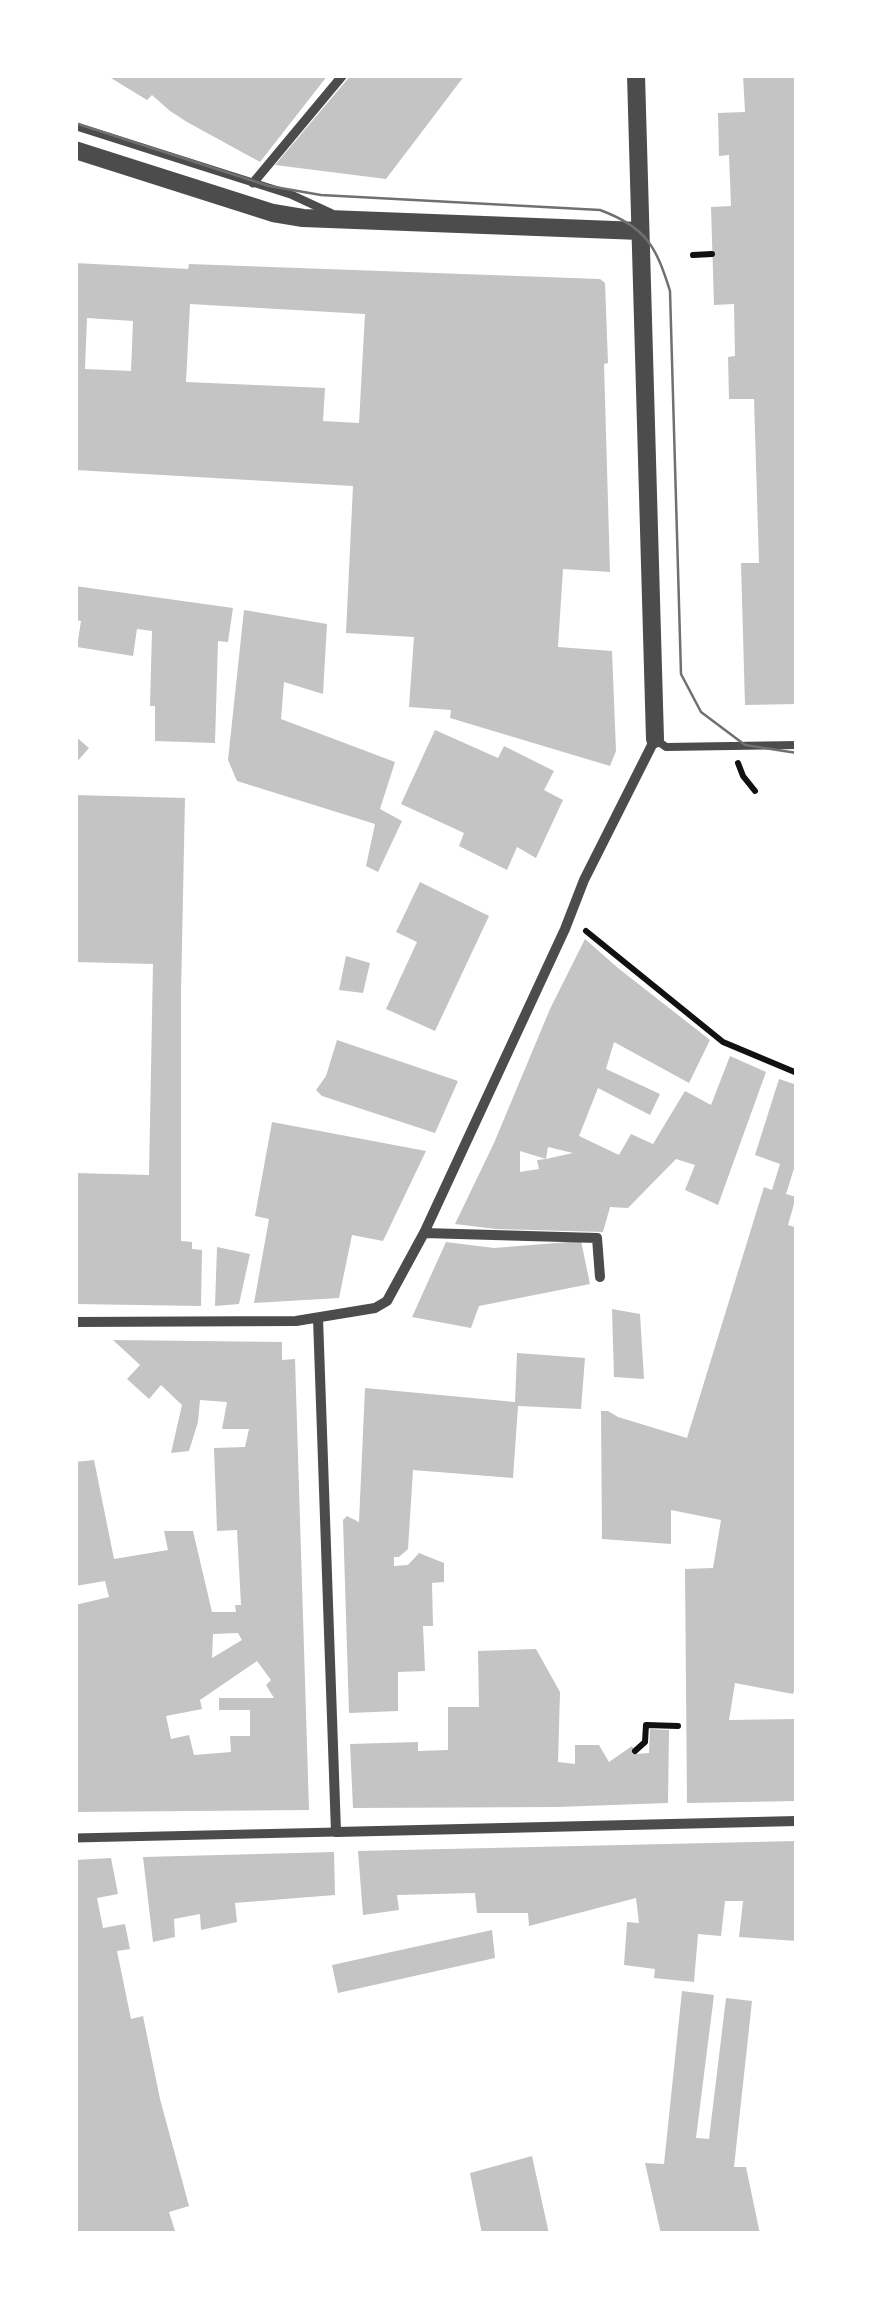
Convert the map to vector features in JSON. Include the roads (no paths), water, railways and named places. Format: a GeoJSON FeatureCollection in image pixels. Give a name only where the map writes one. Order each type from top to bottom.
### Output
{"type":"FeatureCollection","features":[{"type":"Feature","properties":{"kind":"street"},"geometry":{"type":"LineString","coordinates":[[253,183],[344,75]]}},
{"type":"Feature","properties":{"kind":"street"},"geometry":{"type":"LineString","coordinates":[[75,1322],[296,1321],[376,1308],[386,1301],[424,1233],[584,880],[660,742],[636,75]]}},
{"type":"Feature","properties":{"kind":"street"},"geometry":{"type":"LineString","coordinates":[[75,150],[273,213],[640,231]]}},
{"type":"Feature","properties":{"kind":"street"},"geometry":{"type":"LineString","coordinates":[[424,1233],[597,1238],[600,1277]]}},
{"type":"Feature","properties":{"kind":"street"},"geometry":{"type":"LineString","coordinates":[[318,1318],[336,1832]]}},
{"type":"Feature","properties":{"kind":"street"},"geometry":{"type":"LineString","coordinates":[[75,1838],[797,1821]]}},
{"type":"Feature","properties":{"kind":"lane"},"geometry":{"type":"LineString","coordinates":[[75,126],[302,199],[342,219]]}},
{"type":"Feature","properties":{"kind":"lane"},"geometry":{"type":"LineString","coordinates":[[660,742],[797,745]]}},
{"type":"Feature","properties":{"kind":"tram line"},"geometry":{"type":"LineString","coordinates":[[75,123],[269,186],[321,195],[600,210],[639,231],[654,250],[670,291],[681,674],[701,712],[745,745],[797,753]]}}]}
